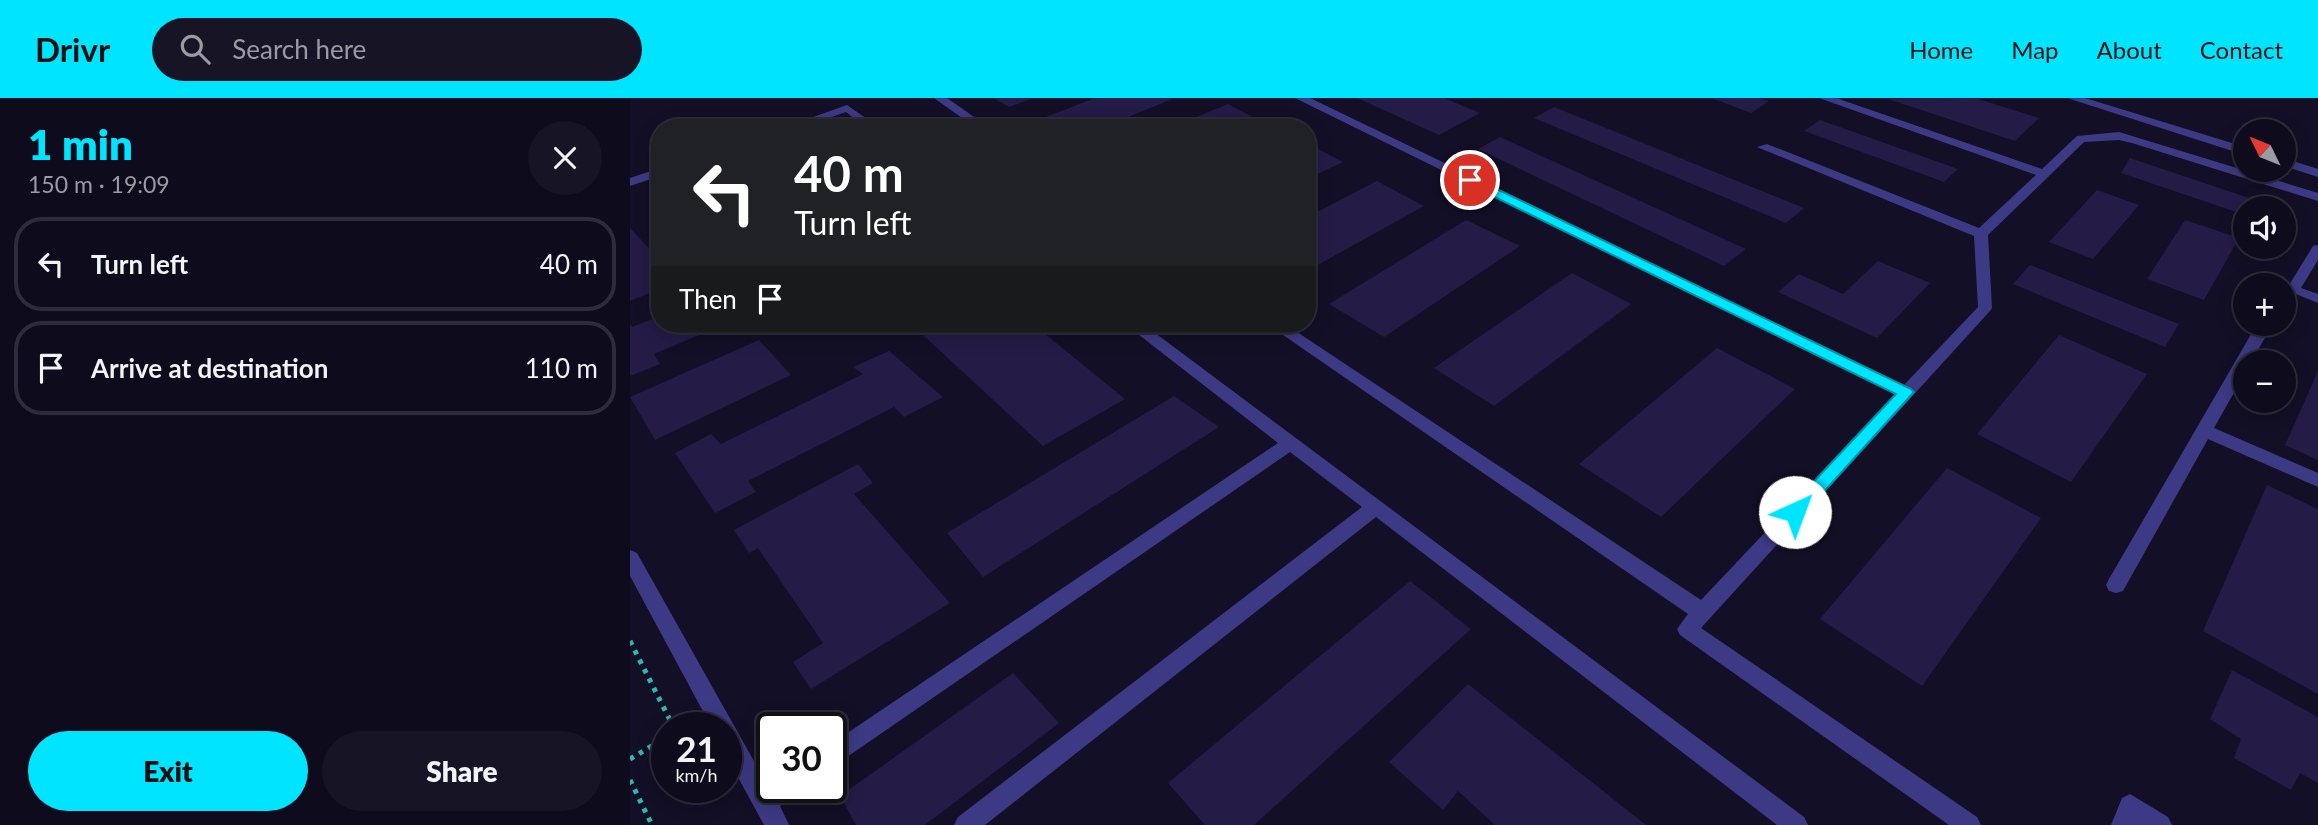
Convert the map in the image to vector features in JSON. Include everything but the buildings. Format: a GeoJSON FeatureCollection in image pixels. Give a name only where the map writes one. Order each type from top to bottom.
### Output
{"type":"FeatureCollection","features":[{"type":"Feature","properties":{"kind":"street"},"geometry":{"type":"LineString","coordinates":[[940,98],[971,119]]}},
{"type":"Feature","properties":{"kind":"street"},"geometry":{"type":"LineString","coordinates":[[1301,98],[1906,392]]}},
{"type":"Feature","properties":{"kind":"street"},"geometry":{"type":"LineString","coordinates":[[1825,98],[2045,174]]}},
{"type":"Feature","properties":{"kind":"street"},"geometry":{"type":"LineString","coordinates":[[2073,98],[2233,147]]}},
{"type":"Feature","properties":{"kind":"street"},"geometry":{"type":"LineString","coordinates":[[815,119],[847,108],[862,119]]}},
{"type":"Feature","properties":{"kind":"street"},"geometry":{"type":"LineString","coordinates":[[1969,825],[1687,629],[1985,308],[1981,234],[2081,139],[2119,136],[2318,197]]}},
{"type":"Feature","properties":{"kind":"street"},"geometry":{"type":"LineString","coordinates":[[1763,148],[1981,234]]}},
{"type":"Feature","properties":{"kind":"street"},"geometry":{"type":"LineString","coordinates":[[2296,166],[2318,173]]}},
{"type":"Feature","properties":{"kind":"street"},"geometry":{"type":"LineString","coordinates":[[630,182],[651,175]]}},
{"type":"Feature","properties":{"kind":"street"},"geometry":{"type":"LineString","coordinates":[[2318,249],[2293,290],[2318,299]]}},
{"type":"Feature","properties":{"kind":"street"},"geometry":{"type":"LineString","coordinates":[[1145,333],[1796,825]]}},
{"type":"Feature","properties":{"kind":"street"},"geometry":{"type":"LineString","coordinates":[[1288,333],[1702,612]]}},
{"type":"Feature","properties":{"kind":"street"},"geometry":{"type":"LineString","coordinates":[[2116,585],[2258,336]]}},
{"type":"Feature","properties":{"kind":"street"},"geometry":{"type":"LineString","coordinates":[[2204,430],[2318,480]]}},
{"type":"Feature","properties":{"kind":"street"},"geometry":{"type":"LineString","coordinates":[[847,746],[1290,443]]}},
{"type":"Feature","properties":{"kind":"street"},"geometry":{"type":"LineString","coordinates":[[966,825],[1376,507]]}},
{"type":"Feature","properties":{"kind":"street"},"geometry":{"type":"LineString","coordinates":[[630,558],[715,712]]}},
{"type":"Feature","properties":{"kind":"street"},"geometry":{"type":"LineString","coordinates":[[742,761],[756,786]]}},
{"type":"Feature","properties":{"kind":"street"},"geometry":{"type":"LineString","coordinates":[[766,803],[777,825]]}},
{"type":"Feature","properties":{"kind":"street"},"geometry":{"type":"LineString","coordinates":[[2123,825],[2130,806],[2160,825]]}},
{"type":"Feature","properties":{"kind":"path"},"geometry":{"type":"LineString","coordinates":[[630,641],[666,712]]}},
{"type":"Feature","properties":{"kind":"path"},"geometry":{"type":"LineString","coordinates":[[630,760],[651,747]]}},
{"type":"Feature","properties":{"kind":"path"},"geometry":{"type":"LineString","coordinates":[[630,780],[652,825]]}},
{"type":"Feature","properties":{"kind":"route"},"geometry":{"type":"LineString","coordinates":[[1470,180],[1906,392],[1795,512]]}}]}
